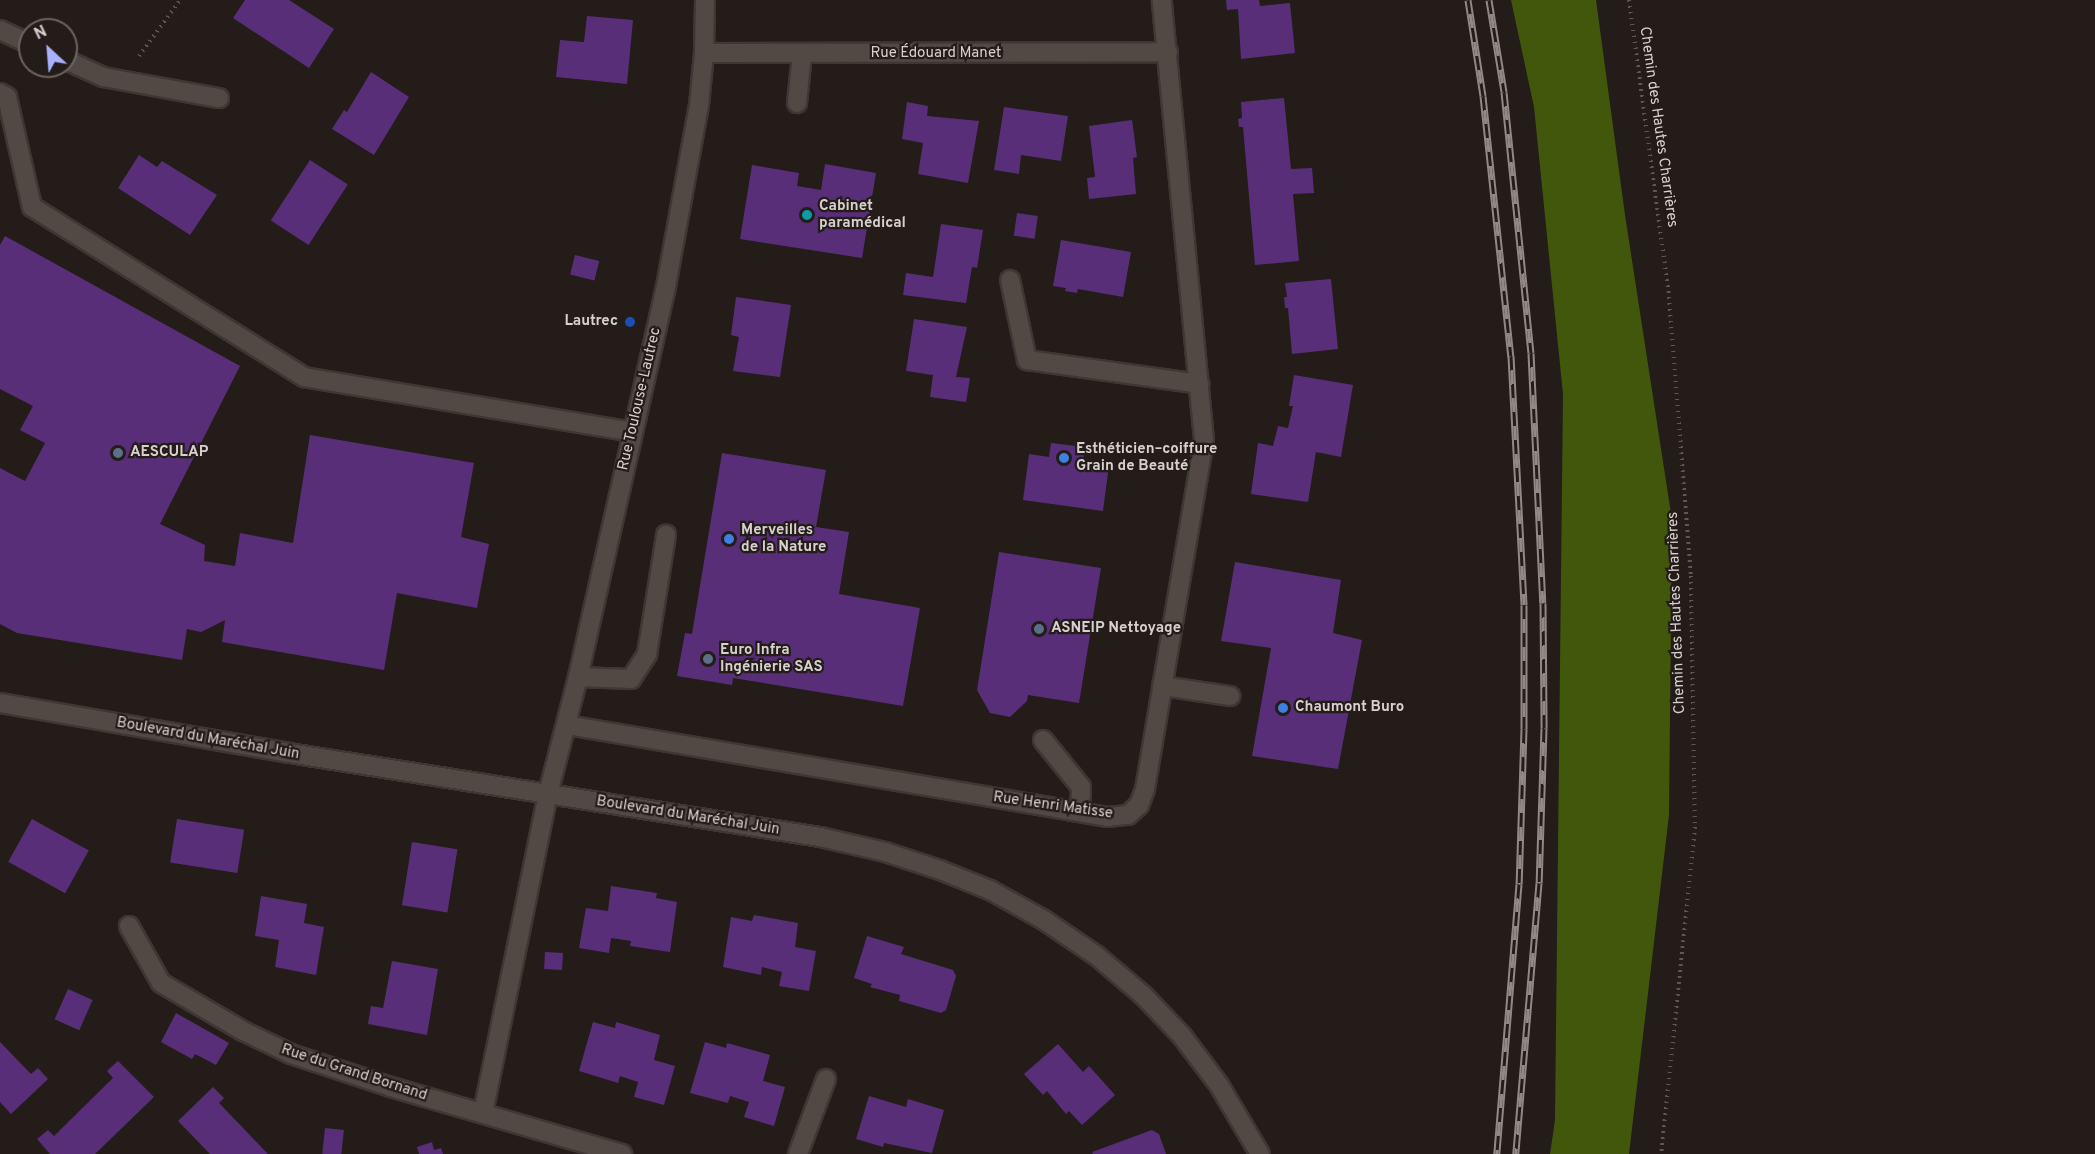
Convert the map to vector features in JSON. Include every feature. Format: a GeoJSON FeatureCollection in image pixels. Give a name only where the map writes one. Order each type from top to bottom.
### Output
{"type":"FeatureCollection","features":[{"type":"Feature","properties":{"kind":"street","name":"Rue Toulouse-Lautrec"},"geometry":{"type":"LineString","coordinates":[[548,794],[567,725],[665,292],[699,105],[704,53],[705,0]]}},
{"type":"Feature","properties":{"kind":"street"},"geometry":{"type":"LineString","coordinates":[[1010,280],[1027,360],[1199,384],[1162,0]]}},
{"type":"Feature","properties":{"kind":"street"},"geometry":{"type":"LineString","coordinates":[[0,30],[18,38]]}},
{"type":"Feature","properties":{"kind":"street","name":"Rue Édouard Manet"},"geometry":{"type":"LineString","coordinates":[[704,53],[802,55],[1168,52]]}},
{"type":"Feature","properties":{"kind":"street"},"geometry":{"type":"LineString","coordinates":[[797,103],[802,55]]}},
{"type":"Feature","properties":{"kind":"street"},"geometry":{"type":"LineString","coordinates":[[78,65],[104,77],[121,81],[219,98]]}},
{"type":"Feature","properties":{"kind":"street"},"geometry":{"type":"LineString","coordinates":[[0,93],[7,97],[32,207],[304,377],[632,432]]}},
{"type":"Feature","properties":{"kind":"street","name":"Rue Henri Matisse"},"geometry":{"type":"LineString","coordinates":[[567,725],[1108,817],[1128,815],[1139,805],[1145,789],[1204,440],[1199,384]]}},
{"type":"Feature","properties":{"kind":"street"},"geometry":{"type":"LineString","coordinates":[[578,677],[631,679],[647,654],[666,535]]}},
{"type":"Feature","properties":{"kind":"street"},"geometry":{"type":"LineString","coordinates":[[1162,686],[1230,696]]}},
{"type":"Feature","properties":{"kind":"street","name":"Boulevard du Maréchal Juin"},"geometry":{"type":"LineString","coordinates":[[0,703],[289,753],[820,837],[885,852],[990,890],[1044,920],[1097,956],[1143,995],[1182,1036],[1219,1085],[1260,1154]]}},
{"type":"Feature","properties":{"kind":"street"},"geometry":{"type":"LineString","coordinates":[[1043,740],[1081,787],[1080,812]]}},
{"type":"Feature","properties":{"kind":"street"},"geometry":{"type":"LineString","coordinates":[[483,1113],[548,794]]}},
{"type":"Feature","properties":{"kind":"street","name":"Rue du Grand Bornand"},"geometry":{"type":"LineString","coordinates":[[129,926],[161,983],[243,1031],[291,1054],[622,1154]]}},
{"type":"Feature","properties":{"kind":"street"},"geometry":{"type":"LineString","coordinates":[[798,1154],[826,1079]]}},
{"type":"Feature","properties":{"kind":"path"},"geometry":{"type":"LineString","coordinates":[[121,81],[180,0]]}},
{"type":"Feature","properties":{"kind":"path","name":"Chemin des Hautes Charrières"},"geometry":{"type":"LineString","coordinates":[[1629,0],[1669,297],[1691,576],[1695,827],[1661,1154]]}},
{"type":"Feature","properties":{"kind":"green space"},"geometry":{"type":"Polygon","coordinates":[[[1511,0],[1596,0],[1625,215],[1672,520],[1669,815],[1629,1154],[1550,1154],[1555,1120],[1563,394],[1534,107],[1511,0]]]}},
{"type":"Feature","properties":{"kind":"building"},"geometry":{"type":"Polygon","coordinates":[[[245,0],[289,0],[334,29],[309,68],[233,18],[245,0]]]}},
{"type":"Feature","properties":{"kind":"building"},"geometry":{"type":"Polygon","coordinates":[[[1226,0],[1259,0],[1260,6],[1290,3],[1295,53],[1241,59],[1238,9],[1227,10],[1226,0]]]}},
{"type":"Feature","properties":{"kind":"building"},"geometry":{"type":"Polygon","coordinates":[[[587,16],[633,20],[627,84],[556,77],[560,40],[584,42],[587,16]]]}},
{"type":"Feature","properties":{"kind":"building"},"geometry":{"type":"Polygon","coordinates":[[[371,72],[409,97],[374,155],[332,129],[344,110],[347,112],[371,72]]]}},
{"type":"Feature","properties":{"kind":"building"},"geometry":{"type":"Polygon","coordinates":[[[1284,98],[1291,169],[1312,168],[1314,193],[1293,194],[1299,261],[1255,265],[1243,127],[1239,127],[1238,119],[1242,118],[1241,102],[1284,98]]]}},
{"type":"Feature","properties":{"kind":"building"},"geometry":{"type":"Polygon","coordinates":[[[907,102],[928,106],[927,116],[979,121],[968,183],[918,174],[923,143],[902,139],[907,102]]]}},
{"type":"Feature","properties":{"kind":"building"},"geometry":{"type":"Polygon","coordinates":[[[1004,107],[1068,116],[1061,161],[1021,155],[1019,174],[994,170],[1004,107]]]}},
{"type":"Feature","properties":{"kind":"building"},"geometry":{"type":"Polygon","coordinates":[[[1132,120],[1137,157],[1133,158],[1136,194],[1089,199],[1087,178],[1095,177],[1089,126],[1132,120]]]}},
{"type":"Feature","properties":{"kind":"building"},"geometry":{"type":"Polygon","coordinates":[[[139,155],[157,167],[162,161],[217,195],[190,235],[118,188],[139,155]]]}},
{"type":"Feature","properties":{"kind":"building"},"geometry":{"type":"Polygon","coordinates":[[[310,160],[348,185],[309,245],[271,220],[310,160]]]}},
{"type":"Feature","properties":{"kind":"building","name":"Cabinet paramédical"},"geometry":{"type":"Polygon","coordinates":[[[825,164],[876,173],[862,258],[740,239],[752,165],[799,173],[797,186],[821,190],[825,164]]]}},
{"type":"Feature","properties":{"kind":"building"},"geometry":{"type":"Polygon","coordinates":[[[1017,213],[1038,216],[1035,239],[1014,236],[1017,213]]]}},
{"type":"Feature","properties":{"kind":"building"},"geometry":{"type":"Polygon","coordinates":[[[941,224],[983,230],[977,268],[972,267],[966,303],[903,295],[906,273],[933,277],[941,224]]]}},
{"type":"Feature","properties":{"kind":"building","name":"AESCULAP"},"geometry":{"type":"Polygon","coordinates":[[[5,236],[240,366],[160,524],[205,545],[204,561],[235,566],[240,533],[293,543],[310,435],[474,463],[461,537],[489,544],[477,608],[397,593],[384,670],[222,642],[225,620],[201,632],[187,629],[182,660],[17,633],[0,624],[0,468],[25,481],[45,443],[20,430],[33,406],[0,389],[0,245],[5,236]]]}},
{"type":"Feature","properties":{"kind":"building"},"geometry":{"type":"Polygon","coordinates":[[[1061,240],[1131,252],[1123,297],[1078,289],[1077,293],[1053,286],[1061,240]]]}},
{"type":"Feature","properties":{"kind":"building"},"geometry":{"type":"Polygon","coordinates":[[[575,255],[599,261],[594,280],[570,274],[575,255]]]}},
{"type":"Feature","properties":{"kind":"building"},"geometry":{"type":"Polygon","coordinates":[[[1331,279],[1338,349],[1292,354],[1288,308],[1285,308],[1284,297],[1287,297],[1285,283],[1331,279]]]}},
{"type":"Feature","properties":{"kind":"building"},"geometry":{"type":"Polygon","coordinates":[[[736,297],[791,305],[780,377],[733,371],[739,337],[731,335],[736,297]]]}},
{"type":"Feature","properties":{"kind":"building"},"geometry":{"type":"Polygon","coordinates":[[[914,319],[967,327],[956,377],[970,378],[966,402],[930,397],[933,375],[906,371],[914,319]]]}},
{"type":"Feature","properties":{"kind":"building"},"geometry":{"type":"Polygon","coordinates":[[[1294,375],[1353,385],[1341,457],[1316,452],[1308,502],[1251,494],[1258,443],[1273,446],[1278,426],[1288,428],[1293,406],[1289,406],[1294,375]]]}},
{"type":"Feature","properties":{"kind":"building"},"geometry":{"type":"Polygon","coordinates":[[[1051,443],[1085,447],[1083,462],[1109,465],[1103,511],[1023,500],[1029,454],[1049,457],[1051,443]]]}},
{"type":"Feature","properties":{"kind":"building"},"geometry":{"type":"Polygon","coordinates":[[[722,453],[826,470],[816,527],[849,532],[839,594],[920,608],[903,706],[733,678],[732,685],[677,676],[685,633],[692,634],[722,453]]]}},
{"type":"Feature","properties":{"kind":"building","name":"ASNEIP Nettoyage"},"geometry":{"type":"Polygon","coordinates":[[[999,552],[1101,568],[1079,703],[1028,695],[1027,701],[1010,717],[990,713],[977,690],[999,552]]]}},
{"type":"Feature","properties":{"kind":"building"},"geometry":{"type":"Polygon","coordinates":[[[1235,562],[1341,580],[1333,633],[1362,640],[1338,769],[1252,756],[1271,648],[1221,641],[1235,562]]]}},
{"type":"Feature","properties":{"kind":"building"},"geometry":{"type":"Polygon","coordinates":[[[32,819],[89,851],[65,893],[8,862],[32,819]]]}},
{"type":"Feature","properties":{"kind":"building"},"geometry":{"type":"Polygon","coordinates":[[[177,819],[244,830],[237,873],[170,862],[177,819]]]}},
{"type":"Feature","properties":{"kind":"building"},"geometry":{"type":"Polygon","coordinates":[[[412,842],[457,849],[447,912],[402,905],[412,842]]]}},
{"type":"Feature","properties":{"kind":"building"},"geometry":{"type":"Polygon","coordinates":[[[611,886],[657,893],[656,898],[677,902],[670,952],[630,946],[631,941],[611,938],[609,953],[579,948],[586,908],[608,911],[611,886]]]}},
{"type":"Feature","properties":{"kind":"building"},"geometry":{"type":"Polygon","coordinates":[[[261,896],[307,904],[304,923],[324,927],[316,975],[275,967],[279,940],[255,936],[261,896]]]}},
{"type":"Feature","properties":{"kind":"building"},"geometry":{"type":"Polygon","coordinates":[[[754,915],[798,923],[795,947],[816,951],[809,991],[779,986],[782,972],[762,967],[761,975],[723,967],[731,917],[752,921],[754,915]]]}},
{"type":"Feature","properties":{"kind":"building"},"geometry":{"type":"Polygon","coordinates":[[[867,936],[904,947],[901,954],[953,970],[956,976],[946,1010],[941,1013],[899,1001],[900,995],[870,987],[872,984],[854,978],[867,936]]]}},
{"type":"Feature","properties":{"kind":"building"},"geometry":{"type":"Polygon","coordinates":[[[545,952],[563,953],[562,970],[544,969],[545,952]]]}},
{"type":"Feature","properties":{"kind":"building"},"geometry":{"type":"Polygon","coordinates":[[[392,961],[438,969],[427,1035],[368,1024],[371,1006],[383,1008],[392,961]]]}},
{"type":"Feature","properties":{"kind":"building"},"geometry":{"type":"Polygon","coordinates":[[[68,989],[93,1000],[79,1030],[55,1019],[68,989]]]}},
{"type":"Feature","properties":{"kind":"building"},"geometry":{"type":"Polygon","coordinates":[[[176,1013],[229,1043],[216,1065],[195,1054],[192,1059],[161,1042],[176,1013]]]}},
{"type":"Feature","properties":{"kind":"building"},"geometry":{"type":"Polygon","coordinates":[[[593,1022],[615,1028],[616,1022],[660,1035],[654,1060],[675,1066],[664,1105],[634,1097],[638,1082],[620,1076],[618,1083],[579,1071],[593,1022]]]}},
{"type":"Feature","properties":{"kind":"building"},"geometry":{"type":"Polygon","coordinates":[[[0,1042],[31,1074],[38,1068],[48,1079],[11,1114],[0,1102],[0,1042]]]}},
{"type":"Feature","properties":{"kind":"building"},"geometry":{"type":"Polygon","coordinates":[[[705,1042],[726,1048],[727,1043],[770,1055],[763,1081],[785,1087],[774,1126],[744,1117],[749,1102],[730,1096],[728,1103],[690,1093],[705,1042]]]}},
{"type":"Feature","properties":{"kind":"building"},"geometry":{"type":"Polygon","coordinates":[[[1058,1044],[1083,1072],[1089,1066],[1115,1095],[1082,1125],[1069,1111],[1066,1114],[1047,1091],[1043,1095],[1024,1074],[1058,1044]]]}},
{"type":"Feature","properties":{"kind":"building"},"geometry":{"type":"Polygon","coordinates":[[[118,1061],[154,1097],[95,1154],[50,1154],[37,1139],[48,1130],[54,1136],[113,1078],[107,1071],[118,1061]]]}},
{"type":"Feature","properties":{"kind":"building"},"geometry":{"type":"Polygon","coordinates":[[[213,1087],[224,1098],[219,1103],[268,1154],[210,1154],[178,1121],[213,1087]]]}},
{"type":"Feature","properties":{"kind":"building"},"geometry":{"type":"Polygon","coordinates":[[[869,1096],[906,1107],[908,1099],[944,1110],[932,1153],[884,1143],[883,1147],[856,1139],[869,1096]]]}},
{"type":"Feature","properties":{"kind":"building"},"geometry":{"type":"Polygon","coordinates":[[[325,1128],[344,1130],[341,1154],[322,1154],[325,1128]]]}},
{"type":"Feature","properties":{"kind":"building"},"geometry":{"type":"Polygon","coordinates":[[[1152,1130],[1159,1134],[1166,1154],[1093,1154],[1092,1152],[1152,1130]]]}},
{"type":"Feature","properties":{"kind":"building"},"geometry":{"type":"Polygon","coordinates":[[[432,1142],[434,1150],[441,1148],[443,1154],[419,1154],[417,1147],[432,1142]]]}},
{"type":"Feature","properties":{"kind":"railway"},"geometry":{"type":"LineString","coordinates":[[1468,0],[1483,96],[1511,356],[1524,605],[1524,729],[1519,884],[1497,1154]]}},
{"type":"Feature","properties":{"kind":"railway"},"geometry":{"type":"LineString","coordinates":[[1489,0],[1504,92],[1531,353],[1543,603],[1544,728],[1539,883],[1516,1154]]}},
{"type":"Feature","properties":{"kind":"place","name":"Cabinet paramédical"},"geometry":{"type":"Point","coordinates":[807,215]}},
{"type":"Feature","properties":{"kind":"place","name":"Lautrec"},"geometry":{"type":"Point","coordinates":[630,322]}},
{"type":"Feature","properties":{"kind":"place","name":"AESCULAP"},"geometry":{"type":"Point","coordinates":[118,453]}},
{"type":"Feature","properties":{"kind":"place","name":"Esthéticien–coiffure Grain de Beauté"},"geometry":{"type":"Point","coordinates":[1064,458]}},
{"type":"Feature","properties":{"kind":"place","name":"Merveilles de la Nature"},"geometry":{"type":"Point","coordinates":[729,539]}},
{"type":"Feature","properties":{"kind":"place","name":"ASNEIP Nettoyage"},"geometry":{"type":"Point","coordinates":[1039,629]}},
{"type":"Feature","properties":{"kind":"place","name":"Euro Infra Ingénierie SAS"},"geometry":{"type":"Point","coordinates":[708,659]}},
{"type":"Feature","properties":{"kind":"place","name":"Chaumont Buro"},"geometry":{"type":"Point","coordinates":[1283,708]}}]}
